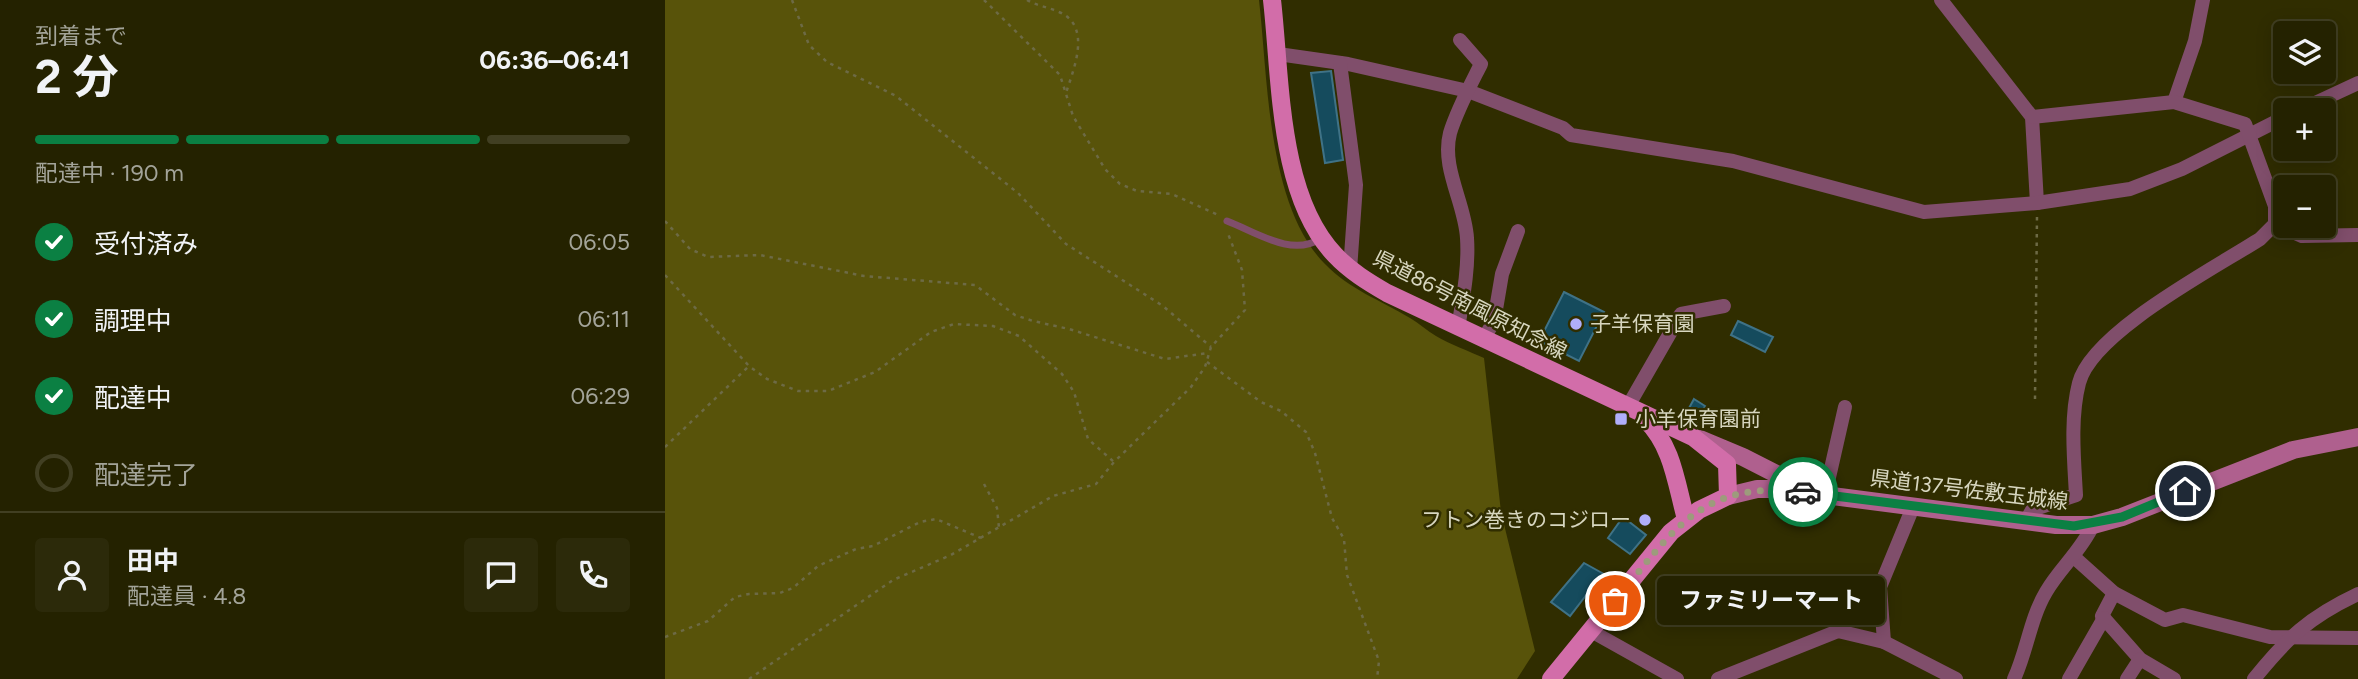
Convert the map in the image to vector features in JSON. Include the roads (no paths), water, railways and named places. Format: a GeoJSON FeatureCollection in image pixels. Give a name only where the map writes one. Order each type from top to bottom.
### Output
{"type":"FeatureCollection","features":[{"type":"Feature","properties":{"kind":"main road","name":"県道86号南風原知念線"},"geometry":{"type":"LineString","coordinates":[[1272,0],[1290,161],[1301,200],[1321,238],[1350,270],[1387,293],[1458,328],[1693,437],[1727,464],[1728,496]]}},
{"type":"Feature","properties":{"kind":"main road","name":"県道86号南風原知念線"},"geometry":{"type":"LineString","coordinates":[[1634,411],[1657,432],[1668,450],[1686,519]]}},
{"type":"Feature","properties":{"kind":"main road"},"geometry":{"type":"LineString","coordinates":[[1693,437],[1754,462],[1818,494]]}},
{"type":"Feature","properties":{"kind":"main road","name":"県道137号佐敷玉城線"},"geometry":{"type":"LineString","coordinates":[[1728,496],[1769,488],[2026,521],[2093,524],[2122,517],[2293,450],[2358,437]]}},
{"type":"Feature","properties":{"kind":"main road"},"geometry":{"type":"LineString","coordinates":[[1551,679],[1686,519],[1728,496]]}},
{"type":"Feature","properties":{"kind":"street"},"geometry":{"type":"LineString","coordinates":[[1941,0],[2032,117],[2037,202]]}},
{"type":"Feature","properties":{"kind":"street"},"geometry":{"type":"LineString","coordinates":[[2174,102],[2195,41],[2203,0]]}},
{"type":"Feature","properties":{"kind":"street"},"geometry":{"type":"LineString","coordinates":[[1458,328],[1467,269],[1467,236],[1461,200],[1448,160],[1450,134],[1481,64],[1460,40]]}},
{"type":"Feature","properties":{"kind":"street"},"geometry":{"type":"LineString","coordinates":[[1278,54],[1340,63],[1468,91],[1563,128],[1571,135],[1733,161],[1924,212],[2037,202],[2130,189],[2182,169],[2273,124]]}},
{"type":"Feature","properties":{"kind":"street"},"geometry":{"type":"LineString","coordinates":[[1340,63],[1356,185],[1350,270]]}},
{"type":"Feature","properties":{"kind":"street"},"geometry":{"type":"LineString","coordinates":[[2326,98],[2358,83]]}},
{"type":"Feature","properties":{"kind":"street"},"geometry":{"type":"LineString","coordinates":[[2032,117],[2174,102],[2245,124],[2273,199]]}},
{"type":"Feature","properties":{"kind":"street"},"geometry":{"type":"LineString","coordinates":[[2026,521],[2032,510],[2076,495],[2074,454],[2077,401],[2079,383],[2086,366],[2145,308],[2260,239],[2273,226]]}},
{"type":"Feature","properties":{"kind":"street"},"geometry":{"type":"LineString","coordinates":[[1483,340],[1494,321],[1502,274],[1518,231]]}},
{"type":"Feature","properties":{"kind":"street"},"geometry":{"type":"LineString","coordinates":[[2336,235],[2358,235]]}},
{"type":"Feature","properties":{"kind":"street"},"geometry":{"type":"LineString","coordinates":[[1634,411],[1681,314],[1724,306]]}},
{"type":"Feature","properties":{"kind":"street"},"geometry":{"type":"LineString","coordinates":[[1818,494],[1845,407]]}},
{"type":"Feature","properties":{"kind":"street"},"geometry":{"type":"LineString","coordinates":[[1884,642],[1880,587],[1913,507]]}},
{"type":"Feature","properties":{"kind":"street"},"geometry":{"type":"LineString","coordinates":[[2014,679],[2034,617],[2047,591],[2075,558],[2093,524]]}},
{"type":"Feature","properties":{"kind":"street"},"geometry":{"type":"LineString","coordinates":[[2075,558],[2114,593],[2165,620],[2183,615],[2270,637],[2358,638]]}},
{"type":"Feature","properties":{"kind":"street"},"geometry":{"type":"LineString","coordinates":[[2114,593],[2102,616],[2140,659],[2174,679]]}},
{"type":"Feature","properties":{"kind":"street"},"geometry":{"type":"LineString","coordinates":[[2254,679],[2288,637],[2337,604],[2358,594]]}},
{"type":"Feature","properties":{"kind":"street"},"geometry":{"type":"LineString","coordinates":[[2069,679],[2104,618]]}},
{"type":"Feature","properties":{"kind":"street"},"geometry":{"type":"LineString","coordinates":[[1591,631],[1677,679]]}},
{"type":"Feature","properties":{"kind":"street"},"geometry":{"type":"LineString","coordinates":[[1718,679],[1838,631],[1884,642],[1954,679]]}},
{"type":"Feature","properties":{"kind":"street"},"geometry":{"type":"LineString","coordinates":[[2127,679],[2140,659]]}},
{"type":"Feature","properties":{"kind":"lane"},"geometry":{"type":"LineString","coordinates":[[1227,221],[1290,246],[1304,247],[1321,238]]}},
{"type":"Feature","properties":{"kind":"place","name":"子羊保育園"},"geometry":{"type":"Point","coordinates":[1576,324]}},
{"type":"Feature","properties":{"kind":"place","name":"小羊保育園前"},"geometry":{"type":"Point","coordinates":[1621,419]}},
{"type":"Feature","properties":{"kind":"place","name":"フトン巻きのコジロー"},"geometry":{"type":"Point","coordinates":[1645,520]}},
{"type":"Feature","properties":{"kind":"place","name":"ファミリーマート"},"geometry":{"type":"Point","coordinates":[1615,601]}}]}
